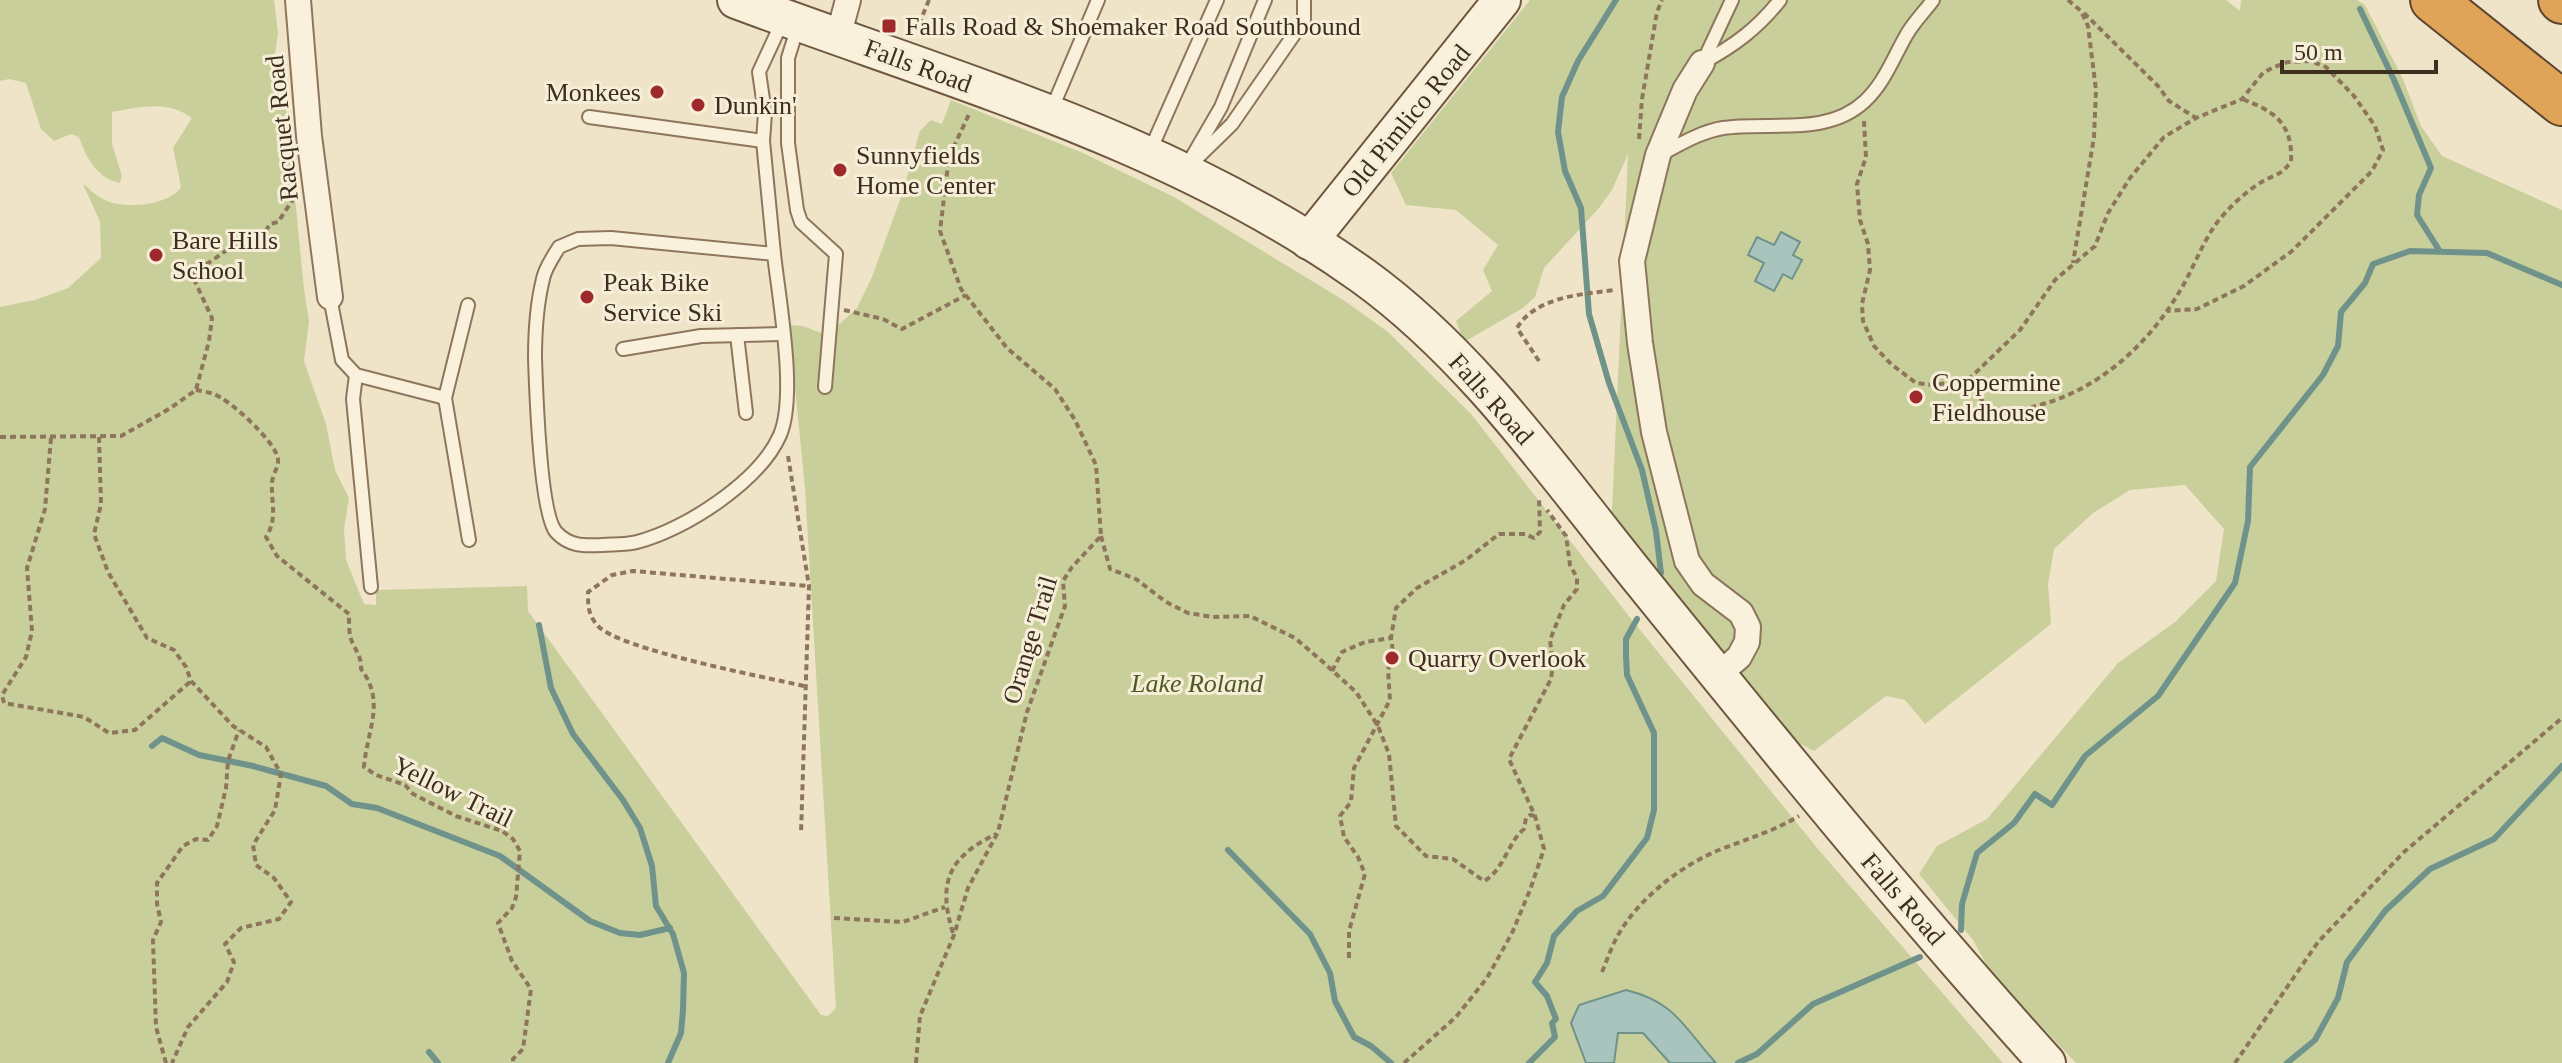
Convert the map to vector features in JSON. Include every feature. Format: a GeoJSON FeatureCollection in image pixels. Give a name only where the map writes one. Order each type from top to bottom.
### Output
{"type":"FeatureCollection","features":[{"type":"Feature","properties":{"kind":"highway"},"geometry":{"type":"LineString","coordinates":[[2433,0],[2562,103]]}},
{"type":"Feature","properties":{"kind":"main road","name":"Falls Road"},"geometry":{"type":"LineString","coordinates":[[736,0],[981,88],[1149,154],[1184,170],[1309,241],[1368,280],[1422,325],[1505,412],[1549,488],[1718,675],[1821,802],[2047,1063]]}},
{"type":"Feature","properties":{"kind":"main road","name":"Old Pimlico Road"},"geometry":{"type":"LineString","coordinates":[[1309,241],[1502,0]]}},
{"type":"Feature","properties":{"kind":"street","name":"Racquet Road"},"geometry":{"type":"LineString","coordinates":[[298,0],[315,182],[330,297]]}},
{"type":"Feature","properties":{"kind":"street"},"geometry":{"type":"LineString","coordinates":[[838,37],[848,0]]}},
{"type":"Feature","properties":{"kind":"street"},"geometry":{"type":"LineString","coordinates":[[1702,63],[1648,147],[1632,261],[1637,319],[1654,432],[1687,561],[1703,584],[1741,613],[1748,627],[1747,642],[1739,657],[1718,675]]}},
{"type":"Feature","properties":{"kind":"lane"},"geometry":{"type":"LineString","coordinates":[[1049,114],[1098,0]]}},
{"type":"Feature","properties":{"kind":"lane"},"geometry":{"type":"LineString","coordinates":[[1149,154],[1217,0]]}},
{"type":"Feature","properties":{"kind":"lane"},"geometry":{"type":"LineString","coordinates":[[1184,170],[1221,107],[1265,0]]}},
{"type":"Feature","properties":{"kind":"lane"},"geometry":{"type":"LineString","coordinates":[[1184,170],[1232,124],[1304,20],[1304,0]]}},
{"type":"Feature","properties":{"kind":"lane"},"geometry":{"type":"LineString","coordinates":[[1702,63],[1732,0]]}},
{"type":"Feature","properties":{"kind":"lane"},"geometry":{"type":"LineString","coordinates":[[1702,63],[1754,30],[1780,0]]}},
{"type":"Feature","properties":{"kind":"lane"},"geometry":{"type":"LineString","coordinates":[[1648,147],[1722,128],[1814,125],[1844,114],[1863,103],[1887,75],[1908,33],[1933,0]]}},
{"type":"Feature","properties":{"kind":"lane"},"geometry":{"type":"LineString","coordinates":[[774,254],[611,238],[578,239],[559,247],[543,278],[535,356],[543,483],[550,521],[557,533],[577,546],[636,542],[679,526],[751,475],[769,455],[780,435],[789,394],[763,141],[765,113],[759,72],[791,21]]}},
{"type":"Feature","properties":{"kind":"lane"},"geometry":{"type":"LineString","coordinates":[[791,21],[788,143],[797,210],[801,222],[836,254],[825,387]]}},
{"type":"Feature","properties":{"kind":"lane"},"geometry":{"type":"LineString","coordinates":[[589,117],[763,141]]}},
{"type":"Feature","properties":{"kind":"lane"},"geometry":{"type":"LineString","coordinates":[[330,297],[342,360],[356,375],[445,398]]}},
{"type":"Feature","properties":{"kind":"lane"},"geometry":{"type":"LineString","coordinates":[[468,305],[445,398],[469,540]]}},
{"type":"Feature","properties":{"kind":"lane"},"geometry":{"type":"LineString","coordinates":[[623,349],[701,336],[782,334]]}},
{"type":"Feature","properties":{"kind":"lane"},"geometry":{"type":"LineString","coordinates":[[737,335],[746,413]]}},
{"type":"Feature","properties":{"kind":"lane"},"geometry":{"type":"LineString","coordinates":[[356,375],[353,399],[371,587]]}},
{"type":"Feature","properties":{"kind":"path"},"geometry":{"type":"LineString","coordinates":[[919,24],[929,0]]}},
{"type":"Feature","properties":{"kind":"path"},"geometry":{"type":"LineString","coordinates":[[1648,147],[1642,99],[1657,12],[1662,0]]}},
{"type":"Feature","properties":{"kind":"path"},"geometry":{"type":"LineString","coordinates":[[2068,0],[2158,86],[2169,101],[2196,118]]}},
{"type":"Feature","properties":{"kind":"path"},"geometry":{"type":"LineString","coordinates":[[2073,263],[2094,137],[2096,90],[2088,26],[2081,11]]}},
{"type":"Feature","properties":{"kind":"path"},"geometry":{"type":"LineString","coordinates":[[1863,103],[1866,157],[1857,184],[1860,220],[1868,244],[1870,270],[1862,304],[1863,321],[1874,346],[1891,364],[1916,383],[1933,385],[1968,380],[2020,330],[2055,280],[2095,246],[2108,213],[2164,137],[2196,118],[2242,99],[2263,73],[2274,67],[2288,62],[2311,61],[2326,67],[2354,96],[2375,126],[2383,150],[2372,171],[2280,260],[2244,286],[2197,309],[2167,311]]}},
{"type":"Feature","properties":{"kind":"path"},"geometry":{"type":"LineString","coordinates":[[981,88],[949,157],[940,231],[961,289],[1007,348],[1055,389],[1075,420],[1096,465],[1101,536],[1110,569],[1136,579],[1166,602],[1188,613],[1213,617],[1250,616],[1295,638],[1356,692],[1378,726],[1389,754],[1396,826],[1426,856],[1453,859],[1484,881],[1491,877],[1516,835],[1524,829],[1526,818],[1535,816]]}},
{"type":"Feature","properties":{"kind":"path"},"geometry":{"type":"LineString","coordinates":[[1968,380],[1990,412],[2005,415],[2063,399],[2090,386],[2152,333],[2216,224],[2239,199],[2268,179],[2280,175],[2291,162],[2290,143],[2283,125],[2269,109],[2242,99]]}},
{"type":"Feature","properties":{"kind":"path"},"geometry":{"type":"LineString","coordinates":[[0,437],[121,436],[196,390],[212,318],[192,275],[200,265],[204,266],[233,246],[262,237],[270,224],[278,222],[303,183],[315,182]]}},
{"type":"Feature","properties":{"kind":"path"},"geometry":{"type":"LineString","coordinates":[[1539,361],[1517,328],[1524,315],[1540,307],[1597,292]]}},
{"type":"Feature","properties":{"kind":"path"},"geometry":{"type":"LineString","coordinates":[[831,307],[883,319],[902,329],[966,295]]}},
{"type":"Feature","properties":{"kind":"path","name":"Yellow Trail"},"geometry":{"type":"LineString","coordinates":[[196,390],[216,394],[273,446],[279,461],[272,482],[275,505],[273,525],[266,537],[277,556],[349,614],[351,640],[356,645],[362,660],[361,669],[370,682],[376,701],[364,767],[376,775],[405,785],[413,794],[456,816],[502,831],[513,839],[520,851],[517,892],[512,908],[498,923],[512,961],[531,989],[523,1049],[513,1063]]}},
{"type":"Feature","properties":{"kind":"path"},"geometry":{"type":"LineString","coordinates":[[780,435],[789,460],[809,586],[801,833]]}},
{"type":"Feature","properties":{"kind":"path"},"geometry":{"type":"LineString","coordinates":[[99,437],[101,504],[94,534],[103,560],[147,638],[174,650],[191,681],[239,730],[266,747],[281,774],[275,810],[253,845],[256,865],[274,878],[291,902],[279,919],[241,928],[225,944],[234,962],[227,982],[188,1027],[172,1063]]}},
{"type":"Feature","properties":{"kind":"path"},"geometry":{"type":"LineString","coordinates":[[51,438],[45,509],[27,568],[32,631],[26,657],[2,695],[4,703],[84,717],[109,733],[135,730],[191,681]]}},
{"type":"Feature","properties":{"kind":"path"},"geometry":{"type":"LineString","coordinates":[[1349,958],[1349,931],[1365,874],[1344,837],[1340,816],[1351,802],[1354,768],[1390,700],[1388,670],[1393,652],[1391,638],[1396,608],[1417,588],[1466,560],[1499,534],[1525,534],[1534,538],[1540,532],[1549,488]]}},
{"type":"Feature","properties":{"kind":"path"},"geometry":{"type":"LineString","coordinates":[[1404,1063],[1456,1017],[1487,978],[1512,933],[1544,849],[1535,816],[1509,759],[1551,679],[1550,640],[1564,605],[1577,589],[1566,536],[1549,488]]}},
{"type":"Feature","properties":{"kind":"path","name":"Orange Trail"},"geometry":{"type":"LineString","coordinates":[[916,1063],[920,1016],[954,935],[968,888],[998,832],[1027,712],[1065,606],[1063,581],[1101,536]]}},
{"type":"Feature","properties":{"kind":"path"},"geometry":{"type":"LineString","coordinates":[[804,686],[655,650],[613,636],[599,627],[588,611],[588,592],[612,575],[633,571],[809,586]]}},
{"type":"Feature","properties":{"kind":"path"},"geometry":{"type":"LineString","coordinates":[[1332,671],[1342,652],[1365,642],[1391,638]]}},
{"type":"Feature","properties":{"kind":"path"},"geometry":{"type":"LineString","coordinates":[[2235,1063],[2318,942],[2404,852],[2562,718]]}},
{"type":"Feature","properties":{"kind":"path"},"geometry":{"type":"LineString","coordinates":[[166,1063],[156,1027],[153,940],[161,922],[157,883],[183,846],[196,839],[208,840],[217,826],[226,788],[228,761],[239,730]]}},
{"type":"Feature","properties":{"kind":"path"},"geometry":{"type":"LineString","coordinates":[[1602,972],[1618,936],[1648,899],[1681,869],[1717,851],[1778,828],[1821,802]]}},
{"type":"Feature","properties":{"kind":"path"},"geometry":{"type":"LineString","coordinates":[[954,935],[945,907],[952,866],[978,842],[998,832]]}},
{"type":"Feature","properties":{"kind":"path"},"geometry":{"type":"LineString","coordinates":[[834,918],[903,922],[945,907]]}},
{"type":"Feature","properties":{"kind":"green space","name":"Lake Roland"},"geometry":{"type":"Polygon","coordinates":[[[0,0],[274,0],[278,33],[275,55],[286,106],[309,321],[304,361],[326,424],[335,470],[349,498],[344,529],[346,560],[364,604],[376,605],[376,590],[527,586],[528,611],[821,1015],[828,1016],[836,1008],[805,489],[789,325],[803,326],[821,333],[835,328],[857,308],[872,277],[901,197],[920,131],[931,120],[942,124],[951,100],[1083,153],[1174,197],[1345,301],[1388,332],[1471,414],[1632,620],[1818,849],[2003,1063],[0,1063],[0,307],[35,300],[68,288],[101,258],[100,222],[83,184],[100,198],[122,204],[156,202],[175,193],[181,187],[173,148],[192,118],[163,107],[112,112],[112,144],[122,176],[120,183],[105,177],[89,159],[79,137],[71,134],[54,141],[41,129],[26,83],[9,79],[0,81],[0,0]]]}},
{"type":"Feature","properties":{"kind":"green space"},"geometry":{"type":"Polygon","coordinates":[[[1530,0],[2226,0],[2240,11],[2241,0],[2357,0],[2365,5],[2403,79],[2421,126],[2442,156],[2562,210],[2562,1063],[2076,1063],[1991,973],[1973,940],[1919,874],[1937,846],[1987,819],[2118,663],[2175,622],[2216,581],[2224,529],[2185,485],[2130,490],[2093,513],[2054,549],[2048,584],[2051,624],[1925,724],[1905,700],[1886,696],[1814,751],[1793,740],[1780,718],[1773,724],[1612,511],[1628,154],[1612,190],[1599,208],[1544,268],[1535,297],[1523,308],[1464,342],[1456,321],[1492,291],[1483,270],[1498,245],[1456,210],[1406,205],[1391,173],[1530,0]]]}},
{"type":"Feature","properties":{"kind":"water"},"geometry":{"type":"Polygon","coordinates":[[[1781,232],[1800,242],[1793,255],[1802,260],[1792,279],[1783,274],[1774,291],[1755,281],[1764,263],[1748,255],[1757,237],[1774,245],[1781,232]]]}},
{"type":"Feature","properties":{"kind":"water"},"geometry":{"type":"Polygon","coordinates":[[[1626,990],[1643,995],[1668,1009],[1716,1063],[1670,1063],[1643,1033],[1618,1033],[1614,1063],[1586,1063],[1571,1023],[1579,1005],[1626,990]]]}},
{"type":"Feature","properties":{"kind":"waterway"},"geometry":{"type":"LineString","coordinates":[[1616,0],[1578,61],[1562,97],[1558,132],[1565,171],[1581,208],[1589,314],[1609,383],[1642,470],[1656,531],[1661,573]]}},
{"type":"Feature","properties":{"kind":"waterway"},"geometry":{"type":"LineString","coordinates":[[2360,9],[2431,168],[2419,195],[2417,215],[2439,250]]}},
{"type":"Feature","properties":{"kind":"waterway"},"geometry":{"type":"LineString","coordinates":[[1961,930],[1962,904],[1977,853],[2014,823],[2035,794],[2052,805],[2085,756],[2158,696],[2235,583],[2248,521],[2250,467],[2323,375],[2338,346],[2341,312],[2365,283],[2373,264],[2410,251],[2487,253],[2562,285]]}},
{"type":"Feature","properties":{"kind":"waterway"},"geometry":{"type":"LineString","coordinates":[[1529,1063],[1555,1037],[1552,1023],[1556,1019],[1547,996],[1535,982],[1547,963],[1554,936],[1577,911],[1603,896],[1647,838],[1654,810],[1654,733],[1627,675],[1626,639],[1637,619]]}},
{"type":"Feature","properties":{"kind":"waterway"},"geometry":{"type":"LineString","coordinates":[[539,625],[551,688],[573,734],[623,800],[640,828],[652,866],[656,906],[673,934],[684,973],[683,1010],[681,1033],[668,1063]]}},
{"type":"Feature","properties":{"kind":"waterway"},"geometry":{"type":"LineString","coordinates":[[152,746],[162,738],[199,755],[326,786],[352,804],[377,808],[500,856],[590,921],[620,933],[640,935],[670,928]]}},
{"type":"Feature","properties":{"kind":"waterway"},"geometry":{"type":"LineString","coordinates":[[2287,1063],[2315,1040],[2338,998],[2347,962],[2385,911],[2430,869],[2494,839],[2562,766]]}},
{"type":"Feature","properties":{"kind":"waterway"},"geometry":{"type":"LineString","coordinates":[[1228,850],[1310,934],[1330,973],[1335,1001],[1354,1037],[1371,1046],[1391,1063]]}},
{"type":"Feature","properties":{"kind":"waterway"},"geometry":{"type":"LineString","coordinates":[[1738,1063],[1757,1054],[1813,1004],[1920,957]]}},
{"type":"Feature","properties":{"kind":"waterway"},"geometry":{"type":"LineString","coordinates":[[429,1052],[438,1063]]}},
{"type":"Feature","properties":{"kind":"place","name":"Falls Road & Shoemaker Road Southbound"},"geometry":{"type":"Point","coordinates":[889,26]}},
{"type":"Feature","properties":{"kind":"place","name":"Monkees"},"geometry":{"type":"Point","coordinates":[657,92]}},
{"type":"Feature","properties":{"kind":"place","name":"Dunkin'"},"geometry":{"type":"Point","coordinates":[698,105]}},
{"type":"Feature","properties":{"kind":"place","name":"Sunnyfields Home Center"},"geometry":{"type":"Point","coordinates":[840,170]}},
{"type":"Feature","properties":{"kind":"place","name":"Bare Hills School"},"geometry":{"type":"Point","coordinates":[156,255]}},
{"type":"Feature","properties":{"kind":"place","name":"Peak Bike Service Ski"},"geometry":{"type":"Point","coordinates":[587,297]}},
{"type":"Feature","properties":{"kind":"place","name":"Coppermine Fieldhouse"},"geometry":{"type":"Point","coordinates":[1916,397]}},
{"type":"Feature","properties":{"kind":"place","name":"Quarry Overlook"},"geometry":{"type":"Point","coordinates":[1392,658]}}]}
